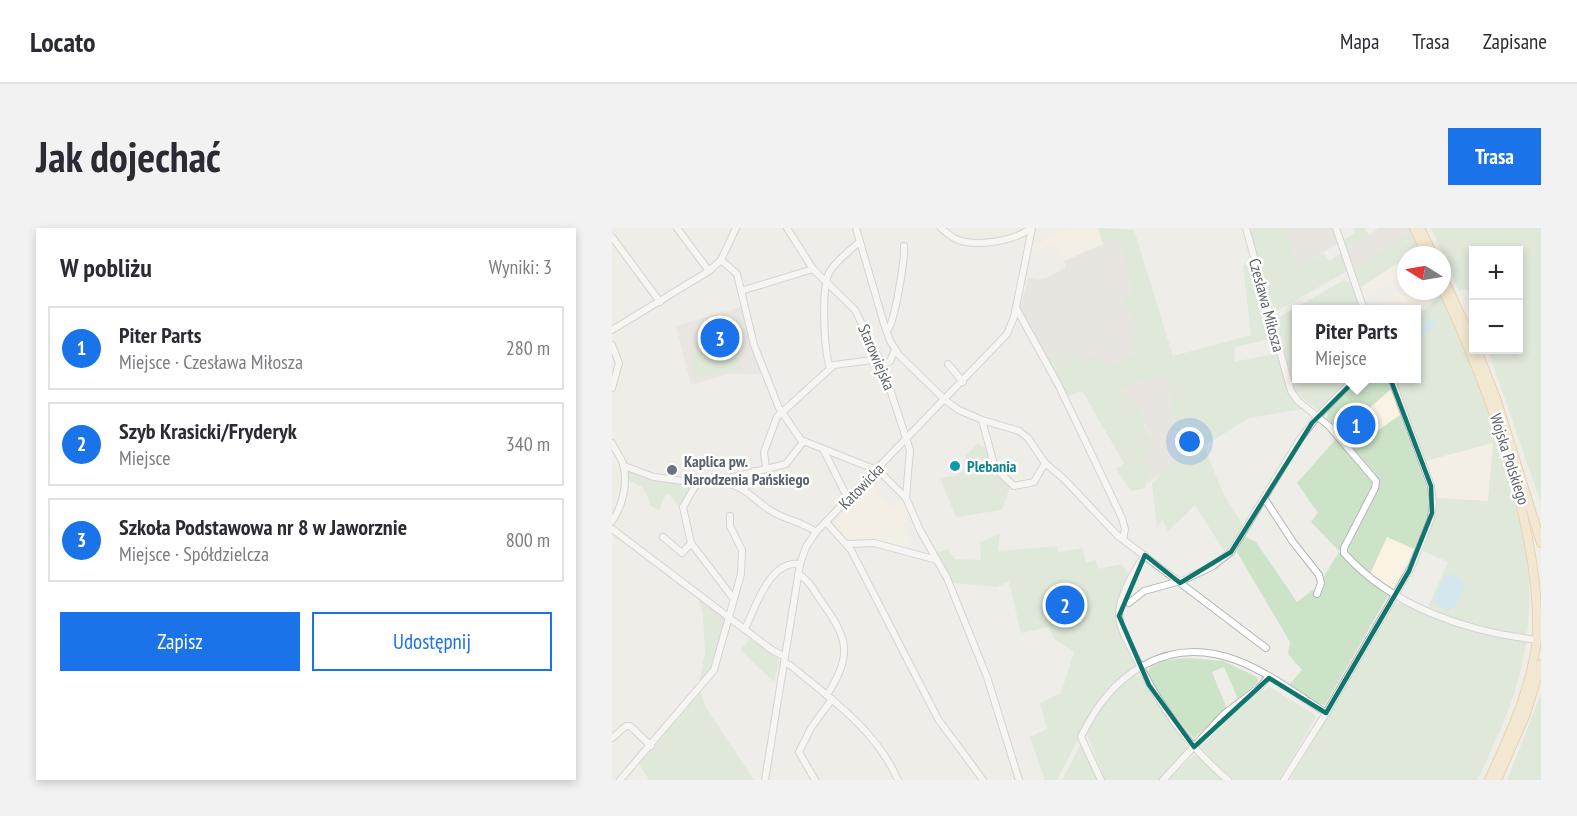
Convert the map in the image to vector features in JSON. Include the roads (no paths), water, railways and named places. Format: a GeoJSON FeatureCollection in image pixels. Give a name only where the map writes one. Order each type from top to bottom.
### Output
{"type":"FeatureCollection","features":[{"type":"Feature","properties":{"kind":"main road"},"geometry":{"type":"LineString","coordinates":[[1414,228],[1423,246]]}},
{"type":"Feature","properties":{"kind":"main road"},"geometry":{"type":"LineString","coordinates":[[1420,228],[1429,246]]}},
{"type":"Feature","properties":{"kind":"main road"},"geometry":{"type":"LineString","coordinates":[[1451,294],[1469,333]]}},
{"type":"Feature","properties":{"kind":"main road","name":"Wojska Polskiego"},"geometry":{"type":"LineString","coordinates":[[1447,300],[1485,384],[1528,514],[1539,585],[1539,640],[1520,709],[1489,780]]}},
{"type":"Feature","properties":{"kind":"main road","name":"Wojska Polskiego"},"geometry":{"type":"LineString","coordinates":[[1479,354],[1497,401],[1541,543]]}},
{"type":"Feature","properties":{"kind":"main road"},"geometry":{"type":"LineString","coordinates":[[1497,780],[1529,708],[1541,664]]}},
{"type":"Feature","properties":{"kind":"street"},"geometry":{"type":"LineString","coordinates":[[677,228],[709,271]]}},
{"type":"Feature","properties":{"kind":"street"},"geometry":{"type":"LineString","coordinates":[[612,330],[709,271],[721,260],[736,228]]}},
{"type":"Feature","properties":{"kind":"street","name":"Starowiejska"},"geometry":{"type":"LineString","coordinates":[[787,228],[813,269],[855,310],[881,362],[907,440],[910,466],[906,498]]}},
{"type":"Feature","properties":{"kind":"street"},"geometry":{"type":"LineString","coordinates":[[856,228],[886,331],[895,350],[906,362],[945,400],[982,420],[1019,431],[1028,438],[1045,464],[1064,479],[1123,539],[1266,648]]}},
{"type":"Feature","properties":{"kind":"street"},"geometry":{"type":"LineString","coordinates":[[941,228],[961,241],[994,242],[1032,228]]}},
{"type":"Feature","properties":{"kind":"street","name":"Katowicka"},"geometry":{"type":"LineString","coordinates":[[765,780],[798,574],[806,547],[816,532],[1007,334],[1016,308],[1032,228]]}},
{"type":"Feature","properties":{"kind":"street","name":"Czesława Miłosza"},"geometry":{"type":"LineString","coordinates":[[1246,228],[1289,387],[1298,401],[1325,422],[1376,483],[1343,551],[1375,583],[1395,595],[1459,624],[1539,640]]}},
{"type":"Feature","properties":{"kind":"street"},"geometry":{"type":"LineString","coordinates":[[1336,228],[1363,305]]}},
{"type":"Feature","properties":{"kind":"street"},"geometry":{"type":"LineString","coordinates":[[612,237],[660,302]]}},
{"type":"Feature","properties":{"kind":"street"},"geometry":{"type":"LineString","coordinates":[[830,368],[826,341],[827,282],[830,272],[859,242]]}},
{"type":"Feature","properties":{"kind":"street"},"geometry":{"type":"LineString","coordinates":[[886,331],[891,325],[895,309],[904,246]]}},
{"type":"Feature","properties":{"kind":"street"},"geometry":{"type":"LineString","coordinates":[[721,260],[737,274],[754,345],[783,413],[803,442],[824,451],[845,455],[876,470],[892,482],[906,498],[937,560],[987,677],[1019,780]]}},
{"type":"Feature","properties":{"kind":"street"},"geometry":{"type":"LineString","coordinates":[[741,291],[813,269]]}},
{"type":"Feature","properties":{"kind":"street"},"geometry":{"type":"LineString","coordinates":[[1016,308],[1059,386],[1122,518],[1125,530],[1123,539]]}},
{"type":"Feature","properties":{"kind":"street"},"geometry":{"type":"LineString","coordinates":[[612,345],[619,363],[612,388]]}},
{"type":"Feature","properties":{"kind":"street"},"geometry":{"type":"LineString","coordinates":[[890,361],[895,350]]}},
{"type":"Feature","properties":{"kind":"street"},"geometry":{"type":"LineString","coordinates":[[766,468],[764,452],[777,417],[830,368],[890,361],[906,362]]}},
{"type":"Feature","properties":{"kind":"street"},"geometry":{"type":"LineString","coordinates":[[948,364],[963,382]]}},
{"type":"Feature","properties":{"kind":"street"},"geometry":{"type":"LineString","coordinates":[[1129,603],[1144,591],[1179,582],[1213,566],[1232,552],[1290,453],[1319,416],[1350,383]]}},
{"type":"Feature","properties":{"kind":"street"},"geometry":{"type":"LineString","coordinates":[[1284,780],[1395,595],[1417,554],[1431,518],[1433,503],[1431,486],[1393,383]]}},
{"type":"Feature","properties":{"kind":"street"},"geometry":{"type":"LineString","coordinates":[[982,420],[995,468],[1014,486],[1034,482],[1045,464]]}},
{"type":"Feature","properties":{"kind":"street"},"geometry":{"type":"LineString","coordinates":[[612,442],[624,466],[621,503],[612,521]]}},
{"type":"Feature","properties":{"kind":"street"},"geometry":{"type":"LineString","coordinates":[[624,466],[654,477],[697,483],[786,464],[803,442]]}},
{"type":"Feature","properties":{"kind":"street"},"geometry":{"type":"LineString","coordinates":[[824,451],[848,499]]}},
{"type":"Feature","properties":{"kind":"street"},"geometry":{"type":"LineString","coordinates":[[742,487],[754,471]]}},
{"type":"Feature","properties":{"kind":"street"},"geometry":{"type":"LineString","coordinates":[[738,476],[742,487]]}},
{"type":"Feature","properties":{"kind":"street"},"geometry":{"type":"LineString","coordinates":[[717,480],[742,487],[776,514],[795,520],[816,532]]}},
{"type":"Feature","properties":{"kind":"street"},"geometry":{"type":"LineString","coordinates":[[697,483],[683,507],[691,543],[733,598]]}},
{"type":"Feature","properties":{"kind":"street"},"geometry":{"type":"LineString","coordinates":[[1264,498],[1293,542],[1319,575],[1321,583],[1317,594]]}},
{"type":"Feature","properties":{"kind":"street"},"geometry":{"type":"LineString","coordinates":[[620,780],[714,670],[741,574],[742,550],[730,526],[730,516]]}},
{"type":"Feature","properties":{"kind":"street"},"geometry":{"type":"LineString","coordinates":[[826,522],[847,544],[938,719],[983,780]]}},
{"type":"Feature","properties":{"kind":"street"},"geometry":{"type":"LineString","coordinates":[[612,529],[728,615],[829,697],[880,746],[898,780]]}},
{"type":"Feature","properties":{"kind":"street"},"geometry":{"type":"LineString","coordinates":[[663,537],[678,553],[682,553],[691,543]]}},
{"type":"Feature","properties":{"kind":"street"},"geometry":{"type":"LineString","coordinates":[[847,544],[874,543],[937,560]]}},
{"type":"Feature","properties":{"kind":"street"},"geometry":{"type":"LineString","coordinates":[[1145,555],[1131,580],[1119,616],[1122,632],[1161,704],[1194,747],[1228,780]]}},
{"type":"Feature","properties":{"kind":"street"},"geometry":{"type":"LineString","coordinates":[[745,629],[770,580],[789,565],[800,564]]}},
{"type":"Feature","properties":{"kind":"street"},"geometry":{"type":"LineString","coordinates":[[798,574],[808,582],[828,608],[844,637],[840,666],[829,697],[799,752],[814,780]]}},
{"type":"Feature","properties":{"kind":"street"},"geometry":{"type":"LineString","coordinates":[[1101,780],[1081,737],[1104,696],[1123,678],[1140,667],[1171,656],[1204,653],[1237,661],[1268,677],[1326,713]]}},
{"type":"Feature","properties":{"kind":"street"},"geometry":{"type":"LineString","coordinates":[[1162,780],[1228,711],[1261,686],[1268,677]]}},
{"type":"Feature","properties":{"kind":"street"},"geometry":{"type":"LineString","coordinates":[[612,738],[626,726],[630,726],[651,746]]}},
{"type":"Feature","properties":{"kind":"water"},"geometry":{"type":"Polygon","coordinates":[[[1430,318],[1435,325],[1421,338],[1421,326],[1430,318]]]}},
{"type":"Feature","properties":{"kind":"water"},"geometry":{"type":"Polygon","coordinates":[[[1453,574],[1462,579],[1465,586],[1456,606],[1448,610],[1437,605],[1434,597],[1445,576],[1453,574]]]}},
{"type":"Feature","properties":{"kind":"place","name":"Szkoła Podstawowa nr 8 w Jaworznie"},"geometry":{"type":"Point","coordinates":[720,338]}},
{"type":"Feature","properties":{"kind":"place","name":"Piter Parts"},"geometry":{"type":"Point","coordinates":[1356,425]}},
{"type":"Feature","properties":{"kind":"place","name":"Plebania"},"geometry":{"type":"Point","coordinates":[955,466]}},
{"type":"Feature","properties":{"kind":"place","name":"Kaplica pw. Narodzenia Pańskiego"},"geometry":{"type":"Point","coordinates":[672,470]}},
{"type":"Feature","properties":{"kind":"place","name":"Szyb Krasicki/Fryderyk"},"geometry":{"type":"Point","coordinates":[1065,605]}}]}
